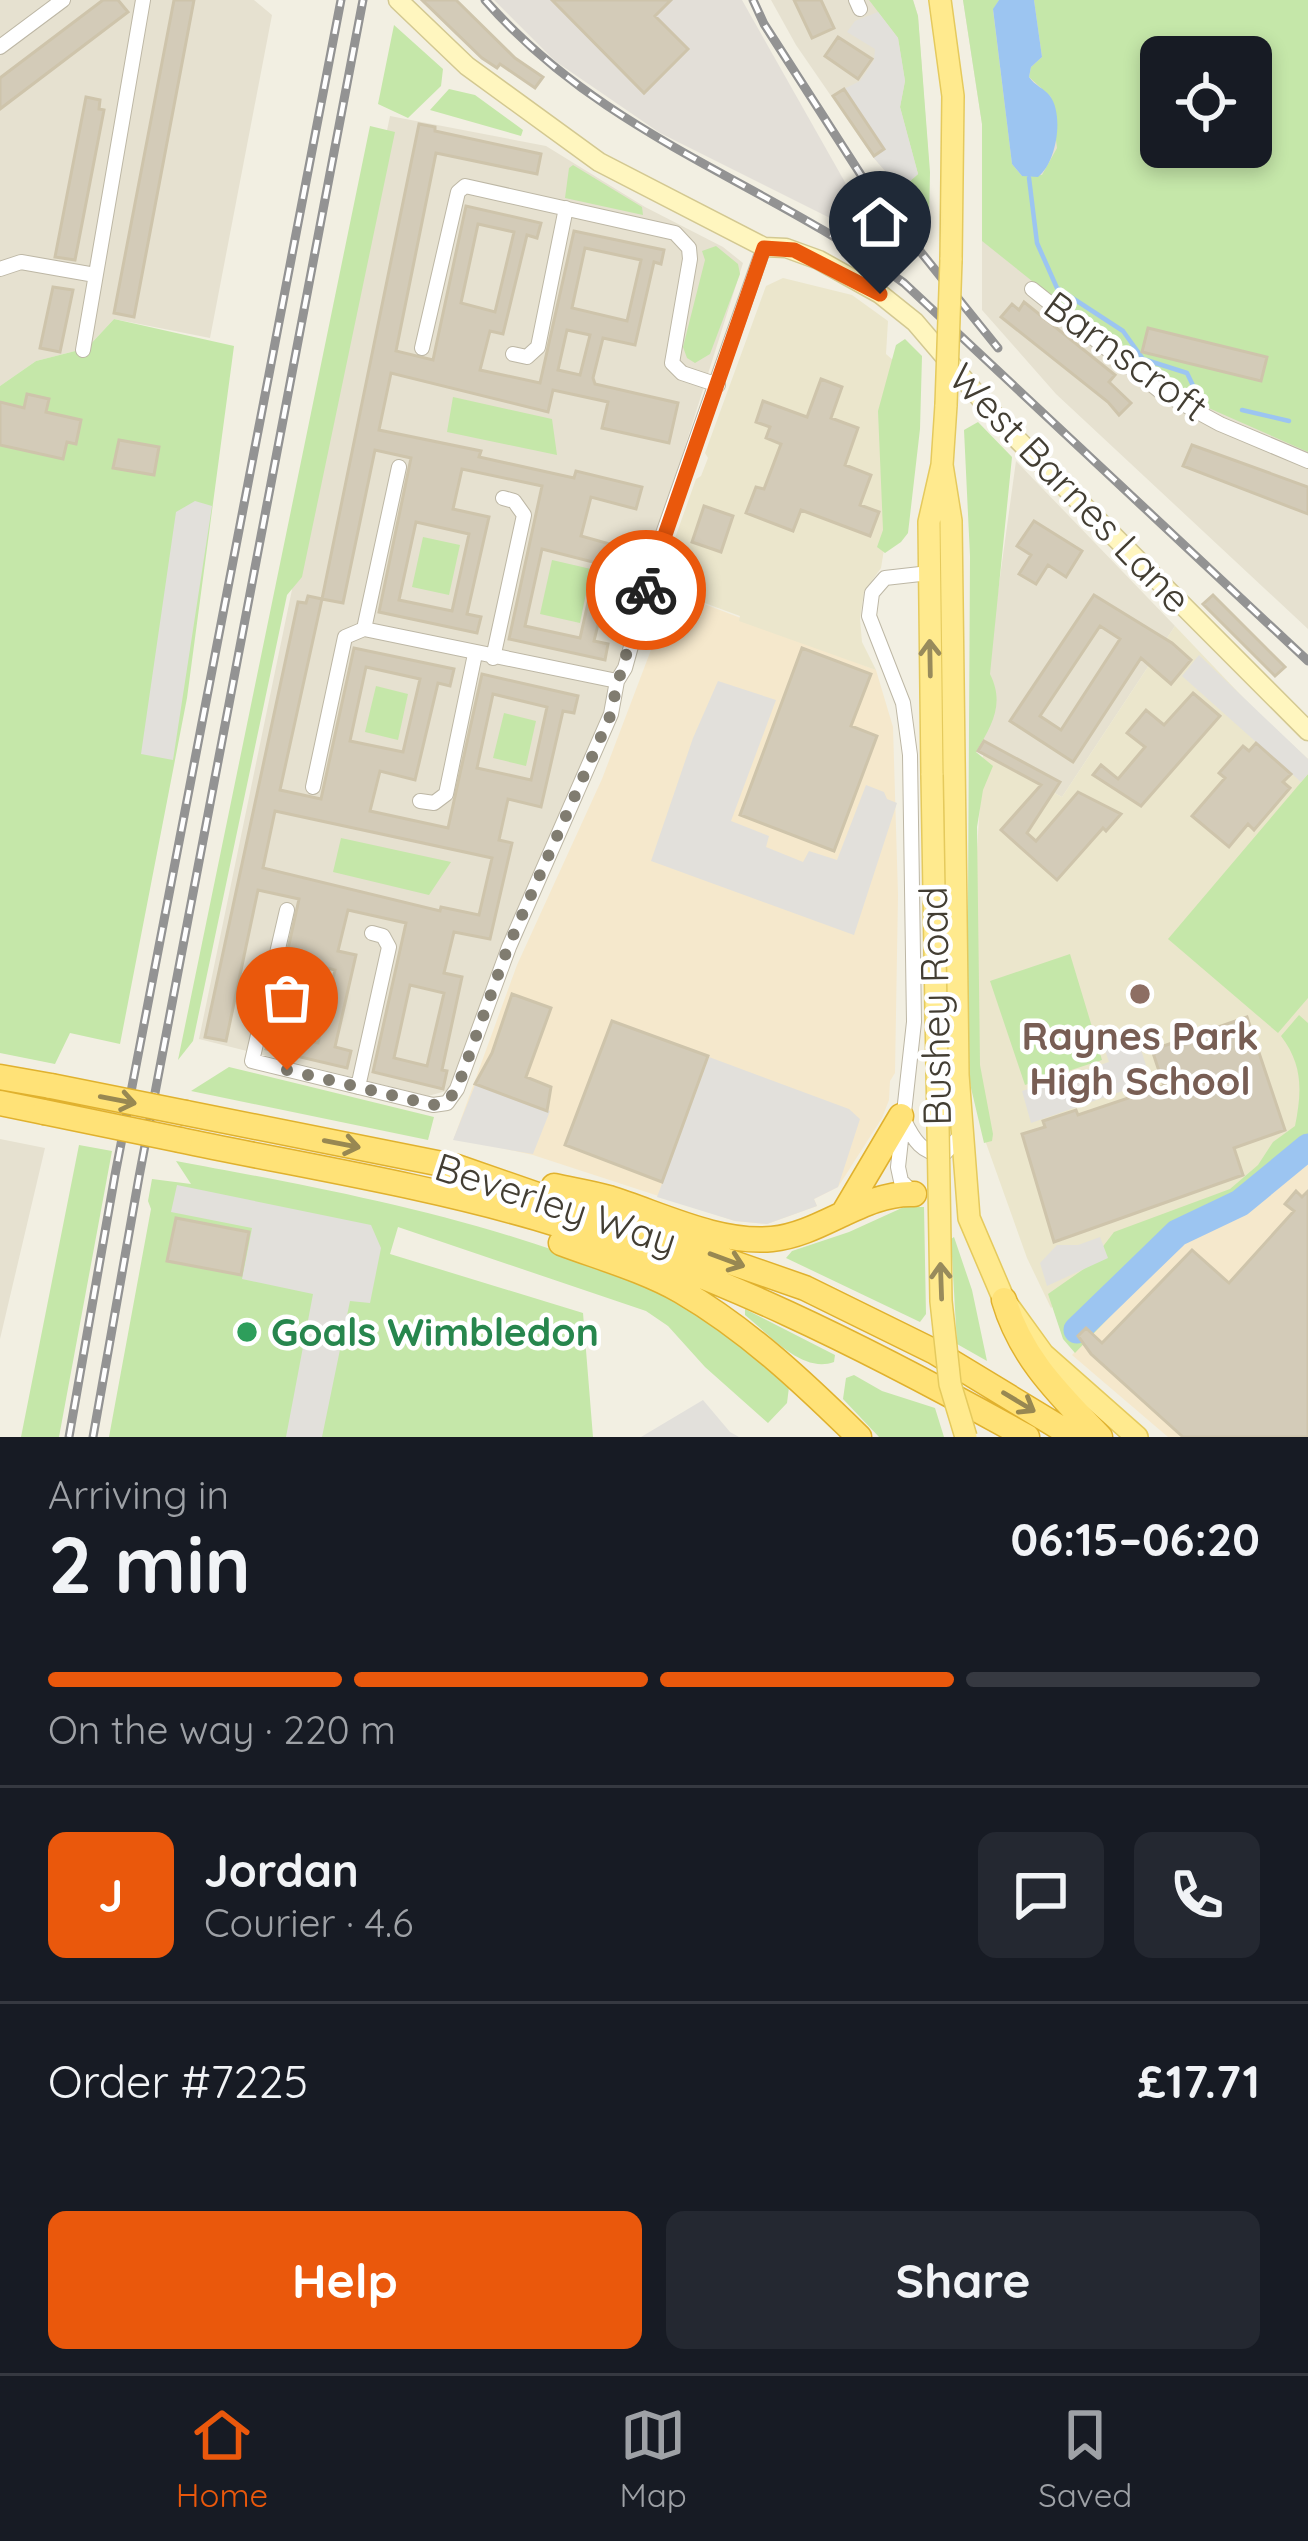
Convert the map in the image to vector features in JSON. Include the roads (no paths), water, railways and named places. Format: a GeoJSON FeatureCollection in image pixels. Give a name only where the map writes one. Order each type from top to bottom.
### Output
{"type":"FeatureCollection","features":[{"type":"Feature","properties":{"kind":"highway","name":"Beverley Way"},"geometry":{"type":"LineString","coordinates":[[0,1077],[48,1099],[180,1140],[535,1218],[705,1277],[871,1352],[1028,1437]]}},
{"type":"Feature","properties":{"kind":"highway","name":"Beverley Way"},"geometry":{"type":"LineString","coordinates":[[0,1103],[48,1099],[186,1113],[457,1167],[805,1288],[935,1352],[1075,1437]]}},
{"type":"Feature","properties":{"kind":"highway"},"geometry":{"type":"LineString","coordinates":[[843,1214],[902,1116]]}},
{"type":"Feature","properties":{"kind":"highway"},"geometry":{"type":"LineString","coordinates":[[457,1167],[603,1196],[745,1238],[790,1236],[900,1194],[914,1194]]}},
{"type":"Feature","properties":{"kind":"highway"},"geometry":{"type":"LineString","coordinates":[[418,1190],[677,1289],[771,1354],[859,1437]]}},
{"type":"Feature","properties":{"kind":"highway"},"geometry":{"type":"LineString","coordinates":[[1004,1300],[1029,1359],[1100,1437]]}},
{"type":"Feature","properties":{"kind":"main road","name":"West Barnes Lane"},"geometry":{"type":"LineString","coordinates":[[398,0],[467,66],[598,162],[764,248],[786,248],[819,260],[880,294],[915,322],[1002,424],[1308,731]]}},
{"type":"Feature","properties":{"kind":"main road","name":"Bushey Road"},"geometry":{"type":"LineString","coordinates":[[940,0],[953,96],[946,405],[942,465],[929,522],[941,1301],[950,1384],[966,1437]]}},
{"type":"Feature","properties":{"kind":"main road","name":"Bushey Road"},"geometry":{"type":"LineString","coordinates":[[942,465],[951,521],[960,1136],[969,1218]]}},
{"type":"Feature","properties":{"kind":"main road"},"geometry":{"type":"LineString","coordinates":[[914,1194],[946,1204],[969,1218],[1004,1300],[1043,1354],[1137,1437]]}},
{"type":"Feature","properties":{"kind":"street"},"geometry":{"type":"LineString","coordinates":[[0,47],[63,0]]}},
{"type":"Feature","properties":{"kind":"street"},"geometry":{"type":"LineString","coordinates":[[83,350],[143,0]]}},
{"type":"Feature","properties":{"kind":"street"},"geometry":{"type":"LineString","coordinates":[[422,348],[458,192],[465,186],[667,230],[683,240],[690,259],[672,363],[682,373],[718,385]]}},
{"type":"Feature","properties":{"kind":"street"},"geometry":{"type":"LineString","coordinates":[[513,354],[527,357],[538,347],[566,208]]}},
{"type":"Feature","properties":{"kind":"street"},"geometry":{"type":"LineString","coordinates":[[286,910],[251,1061],[433,1105],[446,1103],[457,1089],[508,947],[611,714],[659,545],[764,248]]}},
{"type":"Feature","properties":{"kind":"street"},"geometry":{"type":"LineString","coordinates":[[0,269],[21,262],[94,275]]}},
{"type":"Feature","properties":{"kind":"street","name":"Barnscroft"},"geometry":{"type":"LineString","coordinates":[[1032,289],[1161,392],[1220,424],[1308,461]]}},
{"type":"Feature","properties":{"kind":"street"},"geometry":{"type":"LineString","coordinates":[[364,629],[399,467]]}},
{"type":"Feature","properties":{"kind":"street"},"geometry":{"type":"LineString","coordinates":[[494,658],[524,515],[514,501],[503,498]]}},
{"type":"Feature","properties":{"kind":"street","name":"Bushey Road"},"geometry":{"type":"LineString","coordinates":[[902,1116],[914,1022],[910,755],[903,703],[875,633],[870,602],[885,578],[929,573]]}},
{"type":"Feature","properties":{"kind":"street"},"geometry":{"type":"LineString","coordinates":[[313,787],[345,638],[364,629],[617,681]]}},
{"type":"Feature","properties":{"kind":"street"},"geometry":{"type":"LineString","coordinates":[[420,801],[434,803],[446,794],[475,654]]}},
{"type":"Feature","properties":{"kind":"street"},"geometry":{"type":"LineString","coordinates":[[358,1087],[389,947],[383,936],[372,933]]}},
{"type":"Feature","properties":{"kind":"street"},"geometry":{"type":"LineString","coordinates":[[902,1116],[921,1147],[933,1154],[945,1153],[960,1136]]}},
{"type":"Feature","properties":{"kind":"street"},"geometry":{"type":"LineString","coordinates":[[902,1116],[899,1175],[914,1194]]}},
{"type":"Feature","properties":{"kind":"water"},"geometry":{"type":"Polygon","coordinates":[[[999,0],[1034,0],[1042,57],[1031,67],[1029,77],[1050,96],[1057,115],[1054,150],[1038,177],[1022,176],[1012,164],[993,9],[999,0]]]}},
{"type":"Feature","properties":{"kind":"waterway"},"geometry":{"type":"LineString","coordinates":[[1029,178],[1037,243],[1057,288],[1123,331],[1143,359],[1187,373],[1199,398]]}},
{"type":"Feature","properties":{"kind":"waterway"},"geometry":{"type":"LineString","coordinates":[[1242,410],[1289,421]]}},
{"type":"Feature","properties":{"kind":"waterway"},"geometry":{"type":"LineString","coordinates":[[1077,1330],[1177,1233],[1240,1203],[1308,1147]]}},
{"type":"Feature","properties":{"kind":"railway"},"geometry":{"type":"LineString","coordinates":[[69,1437],[341,0]]}},
{"type":"Feature","properties":{"kind":"railway"},"geometry":{"type":"LineString","coordinates":[[93,1437],[363,0]]}},
{"type":"Feature","properties":{"kind":"railway"},"geometry":{"type":"LineString","coordinates":[[485,0],[581,88],[904,283],[1308,661]]}},
{"type":"Feature","properties":{"kind":"railway"},"geometry":{"type":"LineString","coordinates":[[753,0],[870,189],[998,348]]}},
{"type":"Feature","properties":{"kind":"place","name":"Raynes Park High School"},"geometry":{"type":"Point","coordinates":[1140,994]}},
{"type":"Feature","properties":{"kind":"place","name":"Goals Wimbledon"},"geometry":{"type":"Point","coordinates":[247,1332]}}]}
